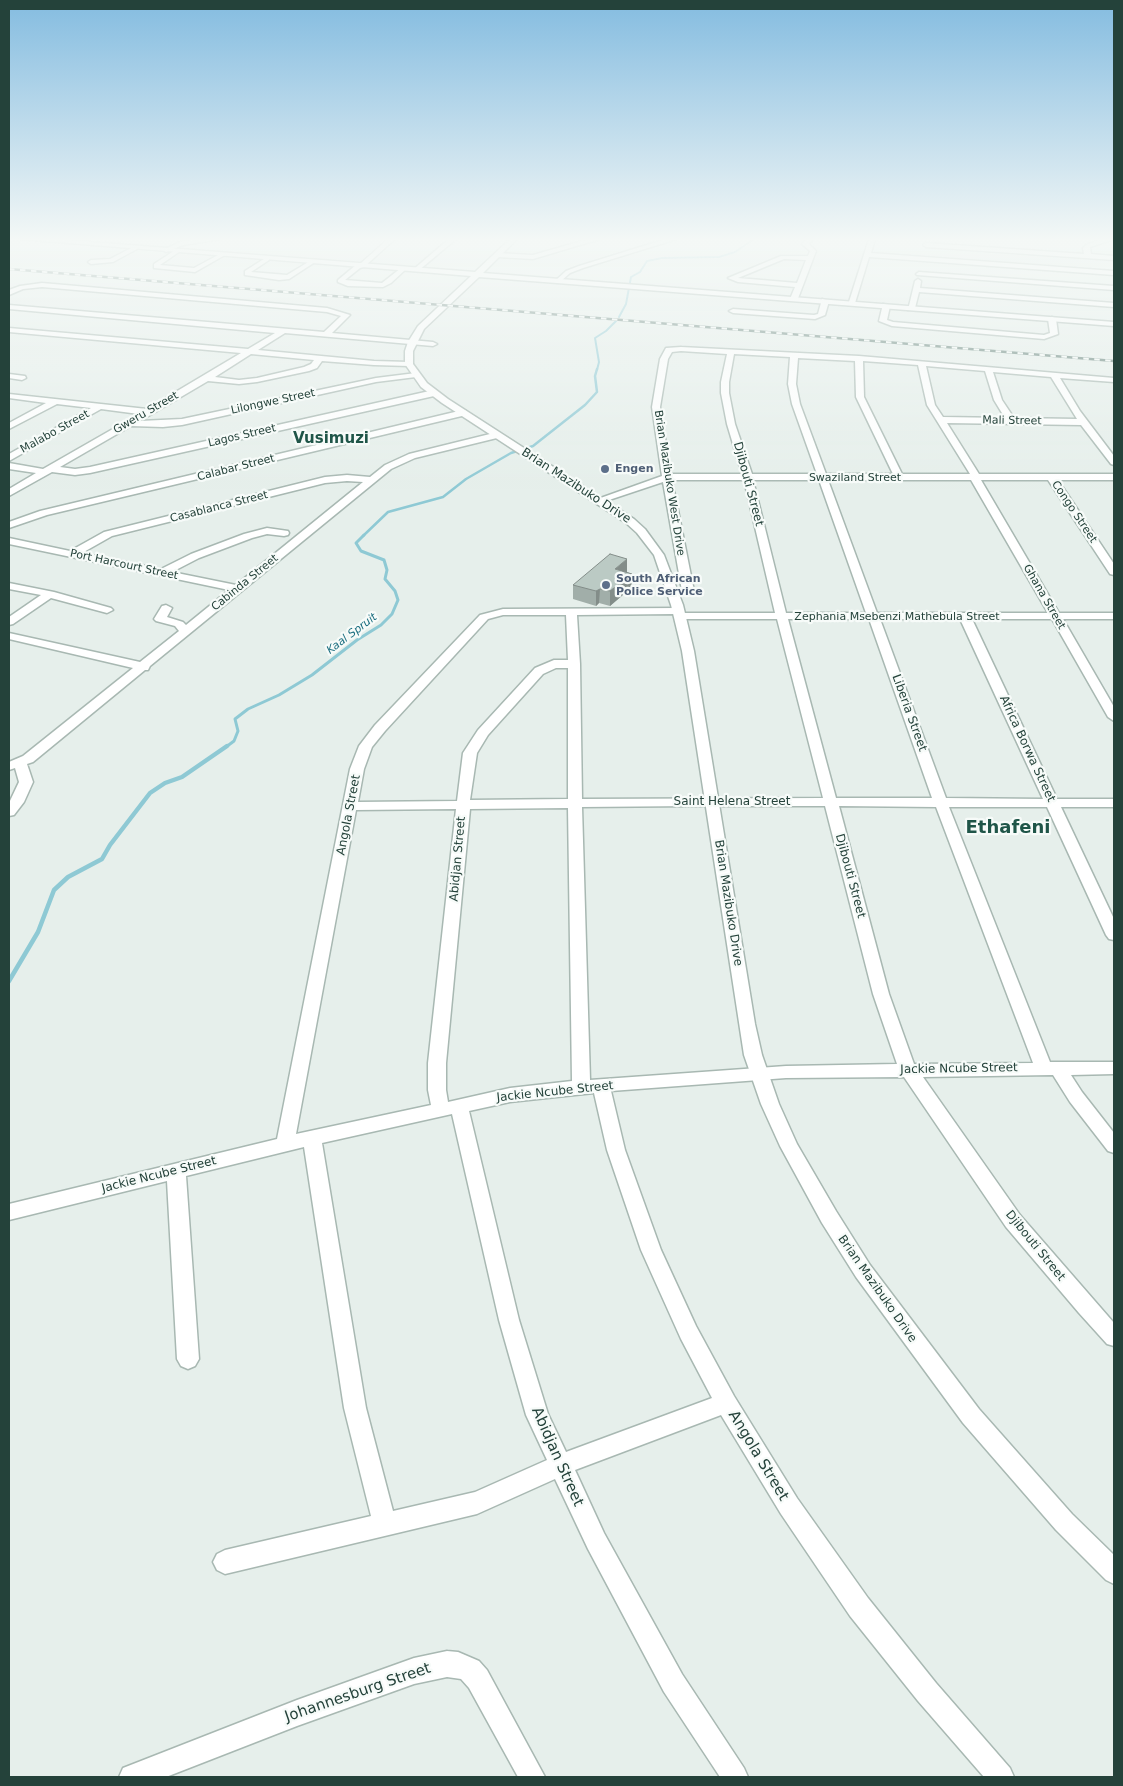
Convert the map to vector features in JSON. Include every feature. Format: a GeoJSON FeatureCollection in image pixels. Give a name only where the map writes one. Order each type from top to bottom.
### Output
{"type":"FeatureCollection","features":[{"type":"Feature","properties":{"kind":"street"},"geometry":{"type":"LineString","coordinates":[[184,322],[433,344]]}},
{"type":"Feature","properties":{"kind":"street"},"geometry":{"type":"LineString","coordinates":[[325,335],[338,322]]}},
{"type":"Feature","properties":{"kind":"street"},"geometry":{"type":"LineString","coordinates":[[9,330],[320,358],[410,364],[409,351],[412,342],[427,322]]}},
{"type":"Feature","properties":{"kind":"street"},"geometry":{"type":"LineString","coordinates":[[888,322],[1051,336],[1054,334],[1052,322]]}},
{"type":"Feature","properties":{"kind":"street"},"geometry":{"type":"LineString","coordinates":[[1093,322],[1114,324]]}},
{"type":"Feature","properties":{"kind":"street","name":"Gweru Street"},"geometry":{"type":"LineString","coordinates":[[9,493],[207,378],[283,331]]}},
{"type":"Feature","properties":{"kind":"street","name":"Brian Mazibuko West Drive"},"geometry":{"type":"LineString","coordinates":[[688,591],[674,522],[656,400],[665,355],[672,349],[731,352]]}},
{"type":"Feature","properties":{"kind":"street"},"geometry":{"type":"LineString","coordinates":[[731,352],[859,358],[1114,380]]}},
{"type":"Feature","properties":{"kind":"street","name":"Djibouti Street"},"geometry":{"type":"LineString","coordinates":[[731,352],[725,382],[725,393],[731,424],[748,478],[831,803],[887,1012],[908,1069],[978,1173],[1013,1221],[1114,1337]]}},
{"type":"Feature","properties":{"kind":"street","name":"Liberia Street"},"geometry":{"type":"LineString","coordinates":[[794,355],[792,393],[941,803],[1050,1068],[1076,1097],[1114,1146]]}},
{"type":"Feature","properties":{"kind":"street"},"geometry":{"type":"LineString","coordinates":[[207,378],[239,382],[257,380],[311,368],[320,358]]}},
{"type":"Feature","properties":{"kind":"street"},"geometry":{"type":"LineString","coordinates":[[859,358],[858,387],[860,397],[899,477]]}},
{"type":"Feature","properties":{"kind":"street","name":"Ghana Street"},"geometry":{"type":"LineString","coordinates":[[921,363],[928,399],[976,478],[1114,717]]}},
{"type":"Feature","properties":{"kind":"street","name":"Brian Mazibuko Drive"},"geometry":{"type":"LineString","coordinates":[[410,364],[416,375],[434,393],[630,521],[650,542],[662,561],[679,614],[692,672],[747,1024],[759,1074],[766,1094],[802,1171],[863,1271],[971,1416],[1064,1522],[1114,1572]]}},
{"type":"Feature","properties":{"kind":"street"},"geometry":{"type":"LineString","coordinates":[[988,369],[998,400],[1012,421]]}},
{"type":"Feature","properties":{"kind":"street","name":"Lilongwe Street"},"geometry":{"type":"LineString","coordinates":[[129,423],[163,424],[182,422],[370,381],[416,375]]}},
{"type":"Feature","properties":{"kind":"street"},"geometry":{"type":"LineString","coordinates":[[1054,375],[1067,398],[1114,462]]}},
{"type":"Feature","properties":{"kind":"street"},"geometry":{"type":"LineString","coordinates":[[9,376],[22,378]]}},
{"type":"Feature","properties":{"kind":"street","name":"Lagos Street"},"geometry":{"type":"LineString","coordinates":[[9,466],[46,471],[75,472],[90,470],[434,393]]}},
{"type":"Feature","properties":{"kind":"street"},"geometry":{"type":"LineString","coordinates":[[10,397],[147,412]]}},
{"type":"Feature","properties":{"kind":"street"},"geometry":{"type":"LineString","coordinates":[[9,426],[56,401]]}},
{"type":"Feature","properties":{"kind":"street","name":"Malabo Street"},"geometry":{"type":"LineString","coordinates":[[9,458],[101,406]]}},
{"type":"Feature","properties":{"kind":"street","name":"Calabar Street"},"geometry":{"type":"LineString","coordinates":[[9,525],[44,513],[463,413]]}},
{"type":"Feature","properties":{"kind":"street","name":"Mali Street"},"geometry":{"type":"LineString","coordinates":[[940,420],[1084,422]]}},
{"type":"Feature","properties":{"kind":"street","name":"Cabinda Street"},"geometry":{"type":"LineString","coordinates":[[13,765],[144,667],[371,480],[402,459],[503,438]]}},
{"type":"Feature","properties":{"kind":"street","name":"Swaziland Street"},"geometry":{"type":"LineString","coordinates":[[600,500],[668,477],[1114,477]]}},
{"type":"Feature","properties":{"kind":"street","name":"Casablanca Street"},"geometry":{"type":"LineString","coordinates":[[72,554],[108,534],[296,487],[339,478],[371,480]]}},
{"type":"Feature","properties":{"kind":"street","name":"Congo Street"},"geometry":{"type":"LineString","coordinates":[[1050,478],[1114,572]]}},
{"type":"Feature","properties":{"kind":"street"},"geometry":{"type":"LineString","coordinates":[[162,573],[195,556],[248,536],[267,531],[284,533]]}},
{"type":"Feature","properties":{"kind":"street","name":"Port Harcourt Street"},"geometry":{"type":"LineString","coordinates":[[9,541],[239,589]]}},
{"type":"Feature","properties":{"kind":"street"},"geometry":{"type":"LineString","coordinates":[[9,586],[30,589],[107,610]]}},
{"type":"Feature","properties":{"kind":"street"},"geometry":{"type":"LineString","coordinates":[[9,622],[50,594]]}},
{"type":"Feature","properties":{"kind":"street"},"geometry":{"type":"LineString","coordinates":[[166,608],[160,619],[179,624],[186,631]]}},
{"type":"Feature","properties":{"kind":"street","name":"Angola Street"},"geometry":{"type":"LineString","coordinates":[[285,1144],[361,756],[372,738],[480,620],[489,615],[503,612],[679,614]]}},
{"type":"Feature","properties":{"kind":"street","name":"Angola Street"},"geometry":{"type":"LineString","coordinates":[[571,612],[574,664],[576,803],[591,1087],[616,1150],[651,1250],[688,1332],[726,1403],[789,1506],[859,1607],[927,1692],[1000,1777]]}},
{"type":"Feature","properties":{"kind":"street","name":"Zephania Msebenzi Mathebula Street"},"geometry":{"type":"LineString","coordinates":[[679,614],[783,617],[1114,616]]}},
{"type":"Feature","properties":{"kind":"street","name":"Africa Borwa Street"},"geometry":{"type":"LineString","coordinates":[[964,617],[1114,935]]}},
{"type":"Feature","properties":{"kind":"street"},"geometry":{"type":"LineString","coordinates":[[9,636],[144,667]]}},
{"type":"Feature","properties":{"kind":"street","name":"Abidjan Street"},"geometry":{"type":"LineString","coordinates":[[574,664],[554,664],[543,668],[483,733],[470,754],[463,804],[437,1063],[438,1090],[450,1107],[537,1415],[596,1541],[673,1684],[735,1777]]}},
{"type":"Feature","properties":{"kind":"street"},"geometry":{"type":"LineString","coordinates":[[9,812],[19,799],[26,782],[13,765]]}},
{"type":"Feature","properties":{"kind":"street","name":"Saint Helena Street"},"geometry":{"type":"LineString","coordinates":[[351,806],[712,802],[1114,804]]}},
{"type":"Feature","properties":{"kind":"street","name":"Jackie Ncube Street"},"geometry":{"type":"LineString","coordinates":[[9,1212],[285,1144],[510,1095],[759,1074],[908,1069],[1114,1068]]}},
{"type":"Feature","properties":{"kind":"street"},"geometry":{"type":"LineString","coordinates":[[312,1139],[355,1408],[386,1525]]}},
{"type":"Feature","properties":{"kind":"street"},"geometry":{"type":"LineString","coordinates":[[176,1170],[188,1359]]}},
{"type":"Feature","properties":{"kind":"street"},"geometry":{"type":"LineString","coordinates":[[225,1562],[477,1503],[560,1465],[726,1403]]}},
{"type":"Feature","properties":{"kind":"street","name":"Johannesburg Street"},"geometry":{"type":"LineString","coordinates":[[132,1777],[414,1671],[446,1664],[458,1665],[470,1670],[478,1679],[532,1777]]}},
{"type":"Feature","properties":{"kind":"building"},"geometry":{"type":"Polygon","coordinates":[[[610,554],[627,559],[615,569],[632,574],[610,591],[600,589],[596,591],[573,585],[610,554]]]}},
{"type":"Feature","properties":{"kind":"waterway","name":"Kaal Spruit"},"geometry":{"type":"LineString","coordinates":[[597,370],[599,362],[595,338],[615,322]]}},
{"type":"Feature","properties":{"kind":"waterway","name":"Kaal Spruit"},"geometry":{"type":"LineString","coordinates":[[363,536],[388,512],[443,497],[466,479],[511,453],[533,446],[585,405],[597,392],[595,376],[597,369]]}},
{"type":"Feature","properties":{"kind":"waterway","name":"Kaal Spruit"},"geometry":{"type":"LineString","coordinates":[[226,747],[234,741],[238,731],[235,719],[248,709],[279,695],[312,675],[357,640],[381,625],[392,614],[398,600],[395,591],[385,579],[387,570],[384,560],[361,551],[356,543],[363,536]]}},
{"type":"Feature","properties":{"kind":"waterway","name":"Kaal Spruit"},"geometry":{"type":"LineString","coordinates":[[9,981],[38,932],[54,890],[68,877],[102,859],[110,845],[150,793],[165,783],[182,777],[227,746]]}},
{"type":"Feature","properties":{"kind":"railway"},"geometry":{"type":"LineString","coordinates":[[650,322],[1114,361]]}},
{"type":"Feature","properties":{"kind":"place","name":"Engen"},"geometry":{"type":"Point","coordinates":[605,469]}},
{"type":"Feature","properties":{"kind":"place","name":"South African Police Service"},"geometry":{"type":"Point","coordinates":[606,585]}},
{"type":"Feature","properties":{"kind":"district","name":"Vusimuzi"},"geometry":{"type":"Point","coordinates":[331,439]}},
{"type":"Feature","properties":{"kind":"district","name":"Ethafeni"},"geometry":{"type":"Point","coordinates":[1008,828]}}]}
